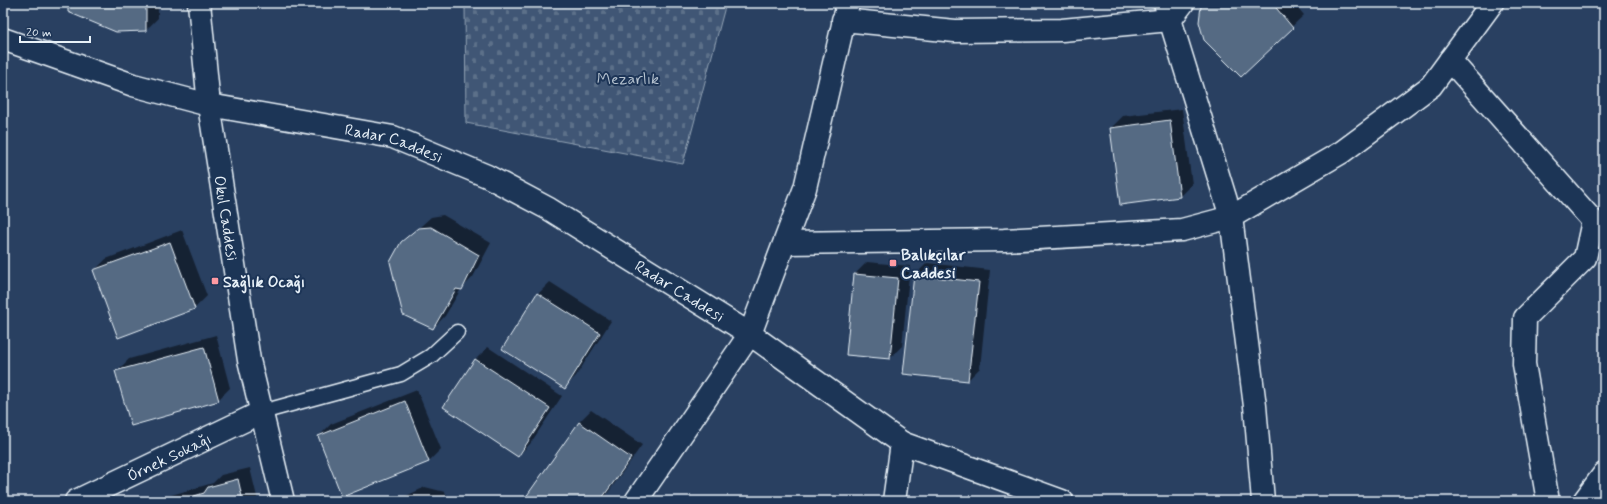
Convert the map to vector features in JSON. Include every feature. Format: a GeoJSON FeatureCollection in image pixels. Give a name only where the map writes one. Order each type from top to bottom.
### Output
{"type":"FeatureCollection","features":[{"type":"Feature","properties":{"kind":"street","name":"Okul Caddesi"},"geometry":{"type":"LineString","coordinates":[[199,3],[209,105],[249,360],[283,501]]}},
{"type":"Feature","properties":{"kind":"street"},"geometry":{"type":"LineString","coordinates":[[636,501],[750,334],[805,188],[846,11],[955,31],[1062,30],[1168,12],[1183,3]]}},
{"type":"Feature","properties":{"kind":"street"},"geometry":{"type":"LineString","coordinates":[[784,243],[1004,240],[1182,230],[1231,217],[1342,152],[1431,86],[1492,3]]}},
{"type":"Feature","properties":{"kind":"street"},"geometry":{"type":"LineString","coordinates":[[1168,12],[1231,217],[1255,406],[1263,501]]}},
{"type":"Feature","properties":{"kind":"street","name":"Radar Caddesi"},"geometry":{"type":"LineString","coordinates":[[3,39],[133,85],[209,105],[394,137],[487,176],[549,209],[750,334],[902,442],[1062,501]]}},
{"type":"Feature","properties":{"kind":"street"},"geometry":{"type":"LineString","coordinates":[[1450,60],[1598,222],[1585,258],[1525,318],[1524,364],[1548,501]]}},
{"type":"Feature","properties":{"kind":"street","name":"Örnek Sokağı"},"geometry":{"type":"LineString","coordinates":[[76,501],[262,412]]}},
{"type":"Feature","properties":{"kind":"street"},"geometry":{"type":"LineString","coordinates":[[894,501],[902,442]]}},
{"type":"Feature","properties":{"kind":"street"},"geometry":{"type":"LineString","coordinates":[[1584,501],[1604,474]]}},
{"type":"Feature","properties":{"kind":"lane"},"geometry":{"type":"LineString","coordinates":[[262,412],[401,374],[431,356],[457,332]]}},
{"type":"Feature","properties":{"kind":"green space","name":"Mezarlık"},"geometry":{"type":"Polygon","coordinates":[[[465,3],[726,3],[683,164],[466,123],[465,3]]]}},
{"type":"Feature","properties":{"kind":"building"},"geometry":{"type":"Polygon","coordinates":[[[68,3],[146,3],[146,31],[116,32],[68,12],[68,3]]]}},
{"type":"Feature","properties":{"kind":"building"},"geometry":{"type":"Polygon","coordinates":[[[1203,3],[1272,3],[1293,28],[1241,77],[1204,40],[1199,22],[1201,6],[1203,3]]]}},
{"type":"Feature","properties":{"kind":"building"},"geometry":{"type":"Polygon","coordinates":[[[1170,120],[1180,197],[1120,205],[1110,128],[1170,120]]]}},
{"type":"Feature","properties":{"kind":"building"},"geometry":{"type":"Polygon","coordinates":[[[431,227],[479,255],[462,290],[456,289],[433,329],[403,315],[390,262],[401,242],[418,228],[431,227]]]}},
{"type":"Feature","properties":{"kind":"building"},"geometry":{"type":"Polygon","coordinates":[[[170,242],[195,309],[118,338],[93,270],[170,242]]]}},
{"type":"Feature","properties":{"kind":"building"},"geometry":{"type":"Polygon","coordinates":[[[854,274],[898,278],[890,359],[846,355],[854,274]]]}},
{"type":"Feature","properties":{"kind":"building"},"geometry":{"type":"Polygon","coordinates":[[[914,275],[979,282],[968,381],[903,374],[914,275]]]}},
{"type":"Feature","properties":{"kind":"building"},"geometry":{"type":"Polygon","coordinates":[[[537,293],[600,333],[565,389],[502,349],[537,293]]]}},
{"type":"Feature","properties":{"kind":"building"},"geometry":{"type":"Polygon","coordinates":[[[204,347],[219,401],[131,426],[115,371],[204,347]]]}},
{"type":"Feature","properties":{"kind":"building"},"geometry":{"type":"Polygon","coordinates":[[[475,359],[550,408],[518,457],[443,407],[475,359]]]}},
{"type":"Feature","properties":{"kind":"building"},"geometry":{"type":"Polygon","coordinates":[[[405,401],[429,462],[342,497],[318,436],[405,401]]]}},
{"type":"Feature","properties":{"kind":"building"},"geometry":{"type":"Polygon","coordinates":[[[579,422],[631,458],[600,501],[523,501],[579,422]]]}},
{"type":"Feature","properties":{"kind":"building"},"geometry":{"type":"Polygon","coordinates":[[[238,479],[243,501],[178,501],[204,493],[208,487],[238,479]]]}},
{"type":"Feature","properties":{"kind":"building"},"geometry":{"type":"Polygon","coordinates":[[[412,498],[422,501],[407,501],[412,498]]]}},
{"type":"Feature","properties":{"kind":"place","name":"Balıkçılar Caddesi"},"geometry":{"type":"Point","coordinates":[893,263]}},
{"type":"Feature","properties":{"kind":"place","name":"Sağlık Ocağı"},"geometry":{"type":"Point","coordinates":[215,281]}}]}
